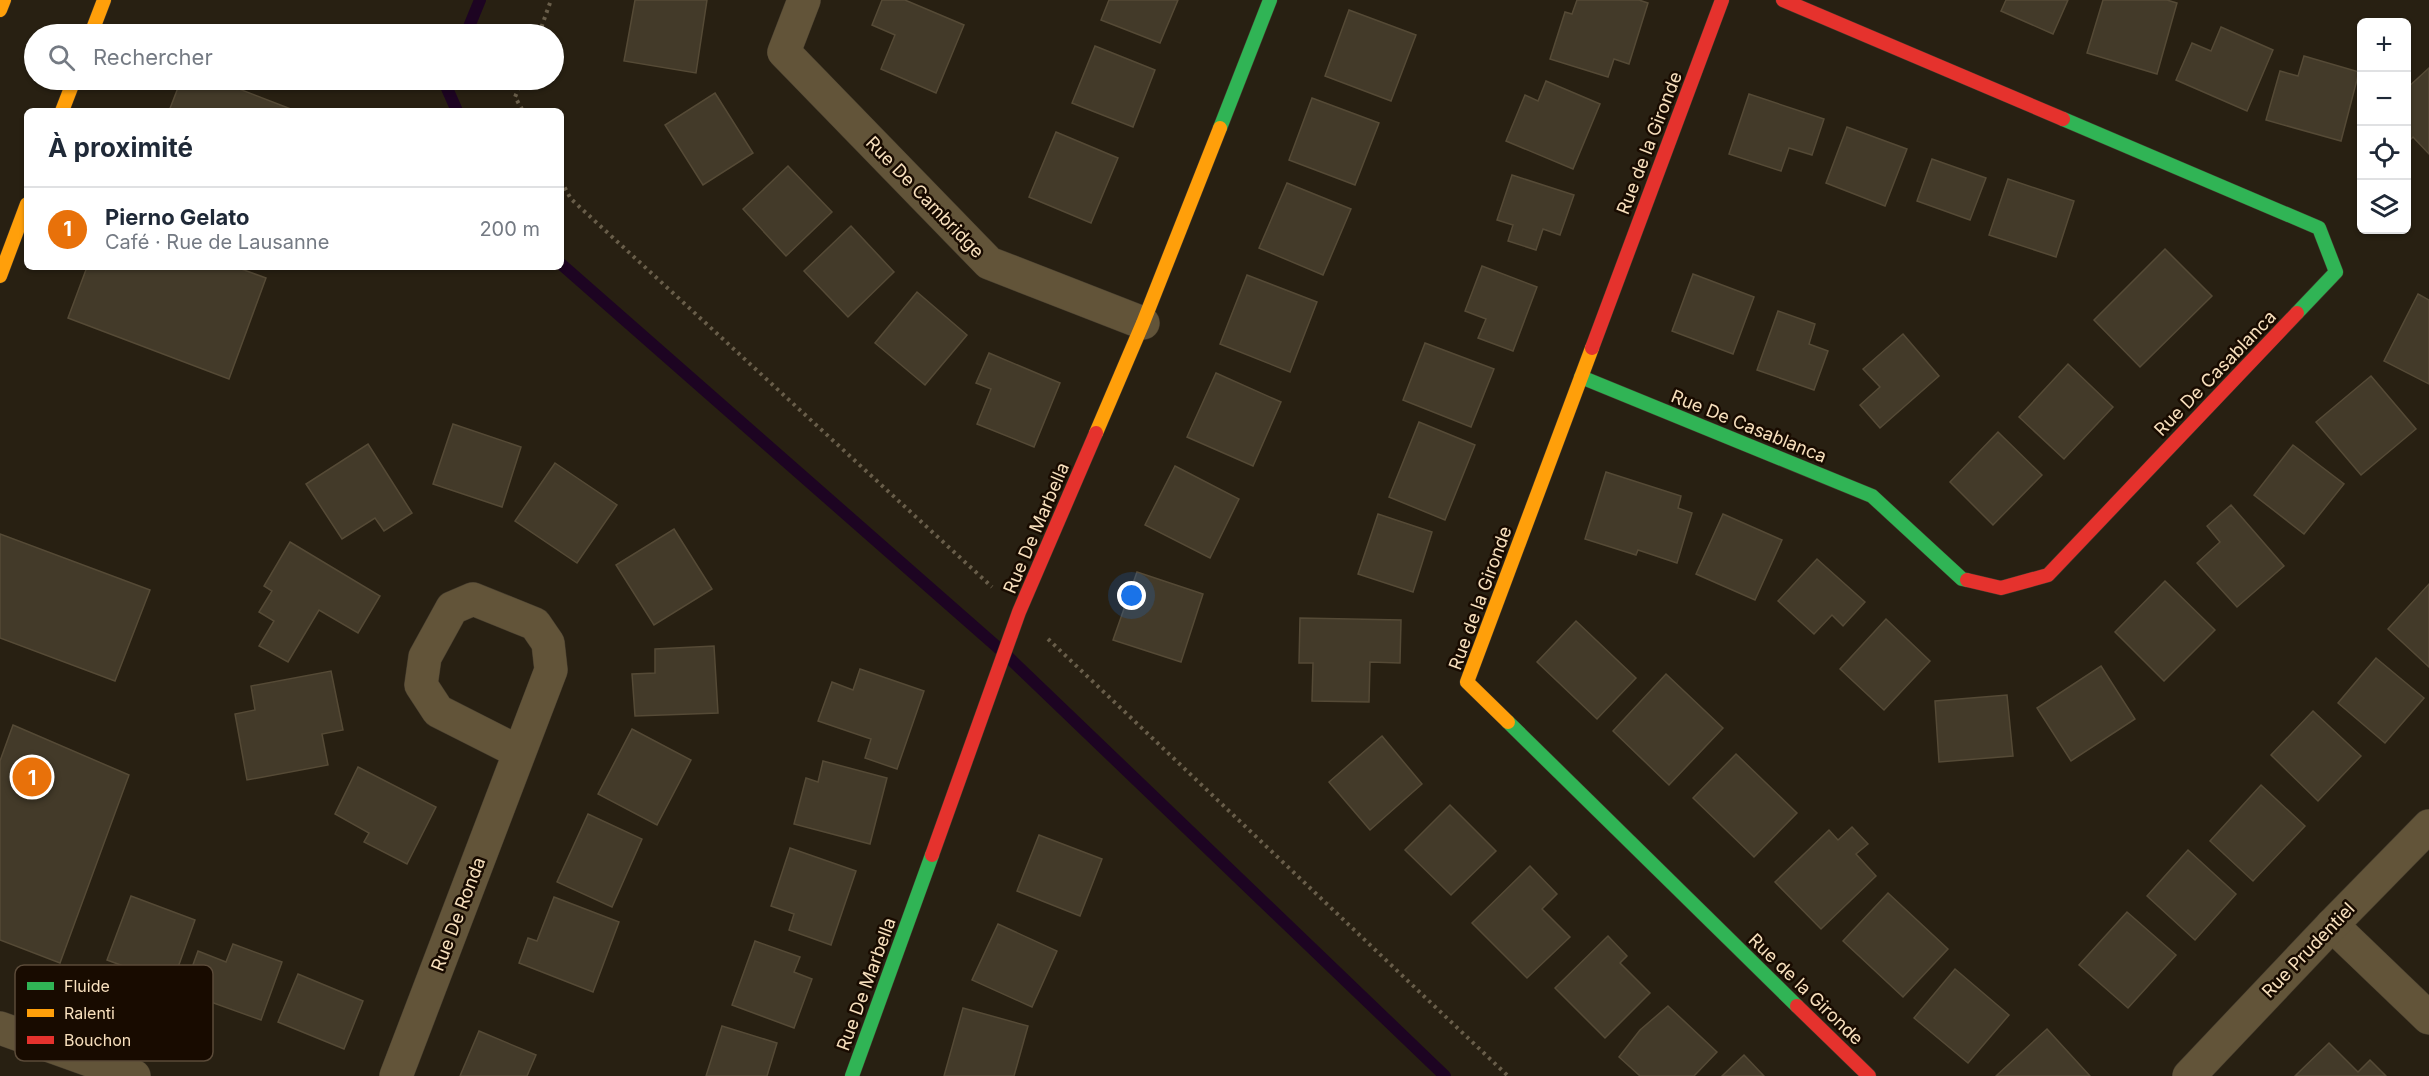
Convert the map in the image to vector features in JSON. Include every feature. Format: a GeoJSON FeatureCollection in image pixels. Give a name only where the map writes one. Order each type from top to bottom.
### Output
{"type":"FeatureCollection","features":[{"type":"Feature","properties":{"kind":"street"},"geometry":{"type":"LineString","coordinates":[[0,10],[4,0]]}},
{"type":"Feature","properties":{"kind":"street"},"geometry":{"type":"LineString","coordinates":[[95,24],[104,0]]}},
{"type":"Feature","properties":{"kind":"street","name":"Rue De Cambridge"},"geometry":{"type":"LineString","coordinates":[[804,0],[784,52],[989,263],[1143,323]]}},
{"type":"Feature","properties":{"kind":"street","name":"Rue De Marbella"},"geometry":{"type":"LineString","coordinates":[[852,1076],[1020,612],[1143,323],[1270,0]]}},
{"type":"Feature","properties":{"kind":"street","name":"Rue de la Gironde"},"geometry":{"type":"LineString","coordinates":[[1722,0],[1467,682],[1869,1076]]}},
{"type":"Feature","properties":{"kind":"street","name":"Rue De Casablanca"},"geometry":{"type":"LineString","coordinates":[[1581,377],[1872,496],[1962,579],[2001,588],[2048,575],[2336,272],[2319,228],[1783,0]]}},
{"type":"Feature","properties":{"kind":"street"},"geometry":{"type":"LineString","coordinates":[[63,108],[70,90]]}},
{"type":"Feature","properties":{"kind":"street"},"geometry":{"type":"LineString","coordinates":[[0,276],[24,212]]}},
{"type":"Feature","properties":{"kind":"street","name":"Rue De Ronda"},"geometry":{"type":"LineString","coordinates":[[396,1076],[519,752],[550,670],[548,643],[535,624],[473,599],[452,608],[425,657],[421,685],[438,711],[519,752]]}},
{"type":"Feature","properties":{"kind":"street","name":"Rue Prudentiel"},"geometry":{"type":"LineString","coordinates":[[2188,1076],[2429,826]]}},
{"type":"Feature","properties":{"kind":"street"},"geometry":{"type":"LineString","coordinates":[[2332,925],[2429,1018]]}},
{"type":"Feature","properties":{"kind":"street"},"geometry":{"type":"LineString","coordinates":[[0,1028],[15,1034]]}},
{"type":"Feature","properties":{"kind":"street"},"geometry":{"type":"LineString","coordinates":[[84,1061],[115,1073]]}},
{"type":"Feature","properties":{"kind":"path"},"geometry":{"type":"LineString","coordinates":[[543,24],[551,0]]}},
{"type":"Feature","properties":{"kind":"path"},"geometry":{"type":"LineString","coordinates":[[518,90],[515,97],[521,108]]}},
{"type":"Feature","properties":{"kind":"path"},"geometry":{"type":"LineString","coordinates":[[564,186],[571,199],[1020,612],[1508,1076]]}},
{"type":"Feature","properties":{"kind":"building"},"geometry":{"type":"Polygon","coordinates":[[[635,0],[707,0],[696,73],[624,61],[635,0]]]}},
{"type":"Feature","properties":{"kind":"building"},"geometry":{"type":"Polygon","coordinates":[[[882,0],[905,0],[964,25],[936,93],[881,69],[895,35],[872,25],[882,0]]]}},
{"type":"Feature","properties":{"kind":"building"},"geometry":{"type":"Polygon","coordinates":[[[1109,0],[1178,0],[1160,43],[1101,20],[1109,0]]]}},
{"type":"Feature","properties":{"kind":"building"},"geometry":{"type":"Polygon","coordinates":[[[1577,0],[1639,0],[1648,3],[1629,64],[1614,59],[1608,77],[1550,59],[1565,12],[1572,14],[1577,0]]]}},
{"type":"Feature","properties":{"kind":"building"},"geometry":{"type":"Polygon","coordinates":[[[2006,0],[2068,0],[2053,34],[2001,11],[2006,0]]]}},
{"type":"Feature","properties":{"kind":"building"},"geometry":{"type":"Polygon","coordinates":[[[2103,0],[2167,0],[2177,3],[2157,74],[2087,53],[2103,0]]]}},
{"type":"Feature","properties":{"kind":"building"},"geometry":{"type":"Polygon","coordinates":[[[1349,10],[1416,35],[1391,101],[1325,76],[1349,10]]]}},
{"type":"Feature","properties":{"kind":"building"},"geometry":{"type":"Polygon","coordinates":[[[2221,27],[2273,50],[2247,111],[2176,80],[2192,43],[2211,51],[2221,27]]]}},
{"type":"Feature","properties":{"kind":"building"},"geometry":{"type":"Polygon","coordinates":[[[1095,46],[1155,70],[1133,127],[1072,103],[1095,46]]]}},
{"type":"Feature","properties":{"kind":"building"},"geometry":{"type":"Polygon","coordinates":[[[2304,56],[2357,71],[2357,80],[2341,141],[2266,120],[2280,71],[2298,76],[2304,56]]]}},
{"type":"Feature","properties":{"kind":"building"},"geometry":{"type":"Polygon","coordinates":[[[2429,68],[2429,154],[2413,137],[2411,139],[2411,84],[2429,68]]]}},
{"type":"Feature","properties":{"kind":"building"},"geometry":{"type":"Polygon","coordinates":[[[1546,81],[1600,104],[1573,169],[1506,141],[1525,95],[1538,101],[1546,81]]]}},
{"type":"Feature","properties":{"kind":"building"},"geometry":{"type":"Polygon","coordinates":[[[177,90],[242,90],[288,108],[170,108],[177,90]]]}},
{"type":"Feature","properties":{"kind":"building"},"geometry":{"type":"Polygon","coordinates":[[[715,93],[753,153],[703,185],[665,125],[715,93]]]}},
{"type":"Feature","properties":{"kind":"building"},"geometry":{"type":"Polygon","coordinates":[[[1749,94],[1824,119],[1812,155],[1789,148],[1781,171],[1729,154],[1749,94]]]}},
{"type":"Feature","properties":{"kind":"building"},"geometry":{"type":"Polygon","coordinates":[[[1312,98],[1379,123],[1355,185],[1289,160],[1312,98]]]}},
{"type":"Feature","properties":{"kind":"building"},"geometry":{"type":"Polygon","coordinates":[[[1847,127],[1907,149],[1885,206],[1826,183],[1847,127]]]}},
{"type":"Feature","properties":{"kind":"building"},"geometry":{"type":"Polygon","coordinates":[[[1056,132],[1118,158],[1091,223],[1029,197],[1056,132]]]}},
{"type":"Feature","properties":{"kind":"building"},"geometry":{"type":"Polygon","coordinates":[[[1932,159],[1986,178],[1970,220],[1917,201],[1932,159]]]}},
{"type":"Feature","properties":{"kind":"building"},"geometry":{"type":"Polygon","coordinates":[[[788,166],[832,212],[786,256],[743,209],[788,166]]]}},
{"type":"Feature","properties":{"kind":"building"},"geometry":{"type":"Polygon","coordinates":[[[1512,175],[1574,195],[1560,235],[1543,229],[1536,250],[1508,241],[1513,225],[1497,220],[1512,175]]]}},
{"type":"Feature","properties":{"kind":"building"},"geometry":{"type":"Polygon","coordinates":[[[2008,179],[2074,201],[2056,257],[1989,235],[2008,179]]]}},
{"type":"Feature","properties":{"kind":"building"},"geometry":{"type":"Polygon","coordinates":[[[1287,183],[1351,209],[1323,275],[1259,248],[1287,183]]]}},
{"type":"Feature","properties":{"kind":"building"},"geometry":{"type":"Polygon","coordinates":[[[851,226],[894,272],[848,317],[804,271],[851,226]]]}},
{"type":"Feature","properties":{"kind":"building"},"geometry":{"type":"Polygon","coordinates":[[[2165,249],[2212,296],[2140,367],[2094,320],[2165,249]]]}},
{"type":"Feature","properties":{"kind":"building"},"geometry":{"type":"Polygon","coordinates":[[[1482,266],[1537,287],[1513,351],[1478,338],[1486,319],[1465,311],[1482,266]]]}},
{"type":"Feature","properties":{"kind":"building"},"geometry":{"type":"Polygon","coordinates":[[[86,270],[244,270],[266,278],[229,379],[68,318],[86,270]]]}},
{"type":"Feature","properties":{"kind":"building"},"geometry":{"type":"Polygon","coordinates":[[[1693,274],[1754,297],[1733,354],[1672,331],[1693,274]]]}},
{"type":"Feature","properties":{"kind":"building"},"geometry":{"type":"Polygon","coordinates":[[[1247,275],[1317,302],[1290,372],[1220,344],[1247,275]]]}},
{"type":"Feature","properties":{"kind":"building"},"geometry":{"type":"Polygon","coordinates":[[[917,292],[967,335],[925,385],[875,343],[917,292]]]}},
{"type":"Feature","properties":{"kind":"building"},"geometry":{"type":"Polygon","coordinates":[[[2418,294],[2429,300],[2429,384],[2384,361],[2418,294]]]}},
{"type":"Feature","properties":{"kind":"building"},"geometry":{"type":"Polygon","coordinates":[[[1778,311],[1815,324],[1809,344],[1828,351],[1814,390],[1757,370],[1778,311]]]}},
{"type":"Feature","properties":{"kind":"building"},"geometry":{"type":"Polygon","coordinates":[[[1903,334],[1939,376],[1880,428],[1860,405],[1880,387],[1863,369],[1903,334]]]}},
{"type":"Feature","properties":{"kind":"building"},"geometry":{"type":"Polygon","coordinates":[[[1425,343],[1494,369],[1471,427],[1403,400],[1425,343]]]}},
{"type":"Feature","properties":{"kind":"building"},"geometry":{"type":"Polygon","coordinates":[[[989,353],[1060,383],[1034,447],[977,424],[991,389],[976,383],[989,353]]]}},
{"type":"Feature","properties":{"kind":"building"},"geometry":{"type":"Polygon","coordinates":[[[2068,364],[2113,407],[2064,459],[2019,417],[2068,364]]]}},
{"type":"Feature","properties":{"kind":"building"},"geometry":{"type":"Polygon","coordinates":[[[1216,373],[1281,402],[1253,466],[1187,437],[1216,373]]]}},
{"type":"Feature","properties":{"kind":"building"},"geometry":{"type":"Polygon","coordinates":[[[2371,376],[2416,429],[2361,475],[2316,422],[2371,376]]]}},
{"type":"Feature","properties":{"kind":"building"},"geometry":{"type":"Polygon","coordinates":[[[1419,422],[1475,445],[1445,520],[1389,497],[1419,422]]]}},
{"type":"Feature","properties":{"kind":"building"},"geometry":{"type":"Polygon","coordinates":[[[453,424],[521,447],[502,507],[433,484],[453,424]]]}},
{"type":"Feature","properties":{"kind":"building"},"geometry":{"type":"Polygon","coordinates":[[[1998,432],[2042,475],[1993,525],[1950,482],[1998,432]]]}},
{"type":"Feature","properties":{"kind":"building"},"geometry":{"type":"Polygon","coordinates":[[[368,444],[412,513],[384,531],[375,518],[342,539],[306,484],[368,444]]]}},
{"type":"Feature","properties":{"kind":"building"},"geometry":{"type":"Polygon","coordinates":[[[2293,445],[2344,484],[2304,534],[2254,495],[2293,445]]]}},
{"type":"Feature","properties":{"kind":"building"},"geometry":{"type":"Polygon","coordinates":[[[555,463],[617,505],[577,563],[515,521],[555,463]]]}},
{"type":"Feature","properties":{"kind":"building"},"geometry":{"type":"Polygon","coordinates":[[[1175,466],[1239,499],[1210,558],[1145,525],[1175,466]]]}},
{"type":"Feature","properties":{"kind":"building"},"geometry":{"type":"Polygon","coordinates":[[[1606,472],[1681,496],[1678,508],[1692,513],[1677,563],[1638,550],[1636,555],[1585,539],[1606,472]]]}},
{"type":"Feature","properties":{"kind":"building"},"geometry":{"type":"Polygon","coordinates":[[[2231,505],[2284,566],[2237,607],[2197,563],[2220,542],[2207,526],[2231,505]]]}},
{"type":"Feature","properties":{"kind":"building"},"geometry":{"type":"Polygon","coordinates":[[[1378,514],[1432,532],[1413,592],[1358,574],[1378,514]]]}},
{"type":"Feature","properties":{"kind":"building"},"geometry":{"type":"Polygon","coordinates":[[[1723,514],[1782,540],[1755,600],[1696,574],[1723,514]]]}},
{"type":"Feature","properties":{"kind":"building"},"geometry":{"type":"Polygon","coordinates":[[[674,529],[712,589],[654,625],[616,565],[674,529]]]}},
{"type":"Feature","properties":{"kind":"building"},"geometry":{"type":"Polygon","coordinates":[[[0,534],[150,590],[115,681],[0,638],[0,534]]]}},
{"type":"Feature","properties":{"kind":"building"},"geometry":{"type":"Polygon","coordinates":[[[290,542],[380,596],[358,633],[319,610],[288,662],[259,646],[274,621],[259,612],[272,591],[264,586],[290,542]]]}},
{"type":"Feature","properties":{"kind":"building"},"geometry":{"type":"Polygon","coordinates":[[[1817,559],[1865,602],[1843,626],[1832,615],[1814,634],[1778,601],[1817,559]]]}},
{"type":"Feature","properties":{"kind":"building"},"geometry":{"type":"Polygon","coordinates":[[[1137,572],[1203,594],[1181,662],[1113,640],[1137,572]]]}},
{"type":"Feature","properties":{"kind":"building"},"geometry":{"type":"Polygon","coordinates":[[[2165,581],[2215,630],[2164,681],[2115,632],[2165,581]]]}},
{"type":"Feature","properties":{"kind":"building"},"geometry":{"type":"Polygon","coordinates":[[[2429,584],[2429,667],[2388,629],[2429,584]]]}},
{"type":"Feature","properties":{"kind":"building"},"geometry":{"type":"Polygon","coordinates":[[[1300,618],[1401,620],[1400,663],[1370,662],[1369,702],[1312,701],[1313,663],[1299,663],[1300,618]]]}},
{"type":"Feature","properties":{"kind":"building"},"geometry":{"type":"Polygon","coordinates":[[[1886,619],[1930,661],[1884,710],[1840,669],[1886,619]]]}},
{"type":"Feature","properties":{"kind":"building"},"geometry":{"type":"Polygon","coordinates":[[[1576,621],[1636,678],[1597,719],[1537,662],[1576,621]]]}},
{"type":"Feature","properties":{"kind":"building"},"geometry":{"type":"Polygon","coordinates":[[[714,646],[718,713],[635,716],[632,674],[655,673],[655,649],[714,646]]]}},
{"type":"Feature","properties":{"kind":"building"},"geometry":{"type":"Polygon","coordinates":[[[2376,658],[2424,698],[2385,743],[2338,703],[2376,658]]]}},
{"type":"Feature","properties":{"kind":"building"},"geometry":{"type":"Polygon","coordinates":[[[2101,666],[2135,719],[2071,761],[2037,708],[2101,666]]]}},
{"type":"Feature","properties":{"kind":"building"},"geometry":{"type":"Polygon","coordinates":[[[860,669],[924,691],[897,769],[865,758],[871,739],[818,721],[832,682],[853,690],[860,669]]]}},
{"type":"Feature","properties":{"kind":"building"},"geometry":{"type":"Polygon","coordinates":[[[331,671],[343,730],[322,734],[328,765],[247,780],[235,714],[255,710],[251,686],[331,671]]]}},
{"type":"Feature","properties":{"kind":"building"},"geometry":{"type":"Polygon","coordinates":[[[1666,674],[1723,728],[1669,785],[1613,731],[1666,674]]]}},
{"type":"Feature","properties":{"kind":"building"},"geometry":{"type":"Polygon","coordinates":[[[2007,695],[2013,756],[1939,762],[1935,701],[2007,695]]]}},
{"type":"Feature","properties":{"kind":"building"},"geometry":{"type":"Polygon","coordinates":[[[2313,711],[2361,756],[2318,801],[2271,755],[2313,711]]]}},
{"type":"Feature","properties":{"kind":"building"},"geometry":{"type":"Polygon","coordinates":[[[13,725],[129,775],[60,963],[0,940],[0,761],[13,725]]]}},
{"type":"Feature","properties":{"kind":"building"},"geometry":{"type":"Polygon","coordinates":[[[632,729],[691,760],[657,825],[598,794],[632,729]]]}},
{"type":"Feature","properties":{"kind":"building"},"geometry":{"type":"Polygon","coordinates":[[[1382,736],[1422,784],[1370,830],[1329,782],[1382,736]]]}},
{"type":"Feature","properties":{"kind":"building"},"geometry":{"type":"Polygon","coordinates":[[[1736,754],[1797,813],[1754,857],[1693,798],[1736,754]]]}},
{"type":"Feature","properties":{"kind":"building"},"geometry":{"type":"Polygon","coordinates":[[[823,761],[887,778],[870,844],[794,824],[806,778],[818,782],[823,761]]]}},
{"type":"Feature","properties":{"kind":"building"},"geometry":{"type":"Polygon","coordinates":[[[358,767],[436,807],[407,864],[364,842],[369,833],[335,814],[358,767]]]}},
{"type":"Feature","properties":{"kind":"building"},"geometry":{"type":"Polygon","coordinates":[[[2261,785],[2305,826],[2253,881],[2210,841],[2261,785]]]}},
{"type":"Feature","properties":{"kind":"building"},"geometry":{"type":"Polygon","coordinates":[[[1450,805],[1496,851],[1451,895],[1405,850],[1450,805]]]}},
{"type":"Feature","properties":{"kind":"building"},"geometry":{"type":"Polygon","coordinates":[[[588,814],[642,839],[612,907],[557,882],[588,814]]]}},
{"type":"Feature","properties":{"kind":"building"},"geometry":{"type":"Polygon","coordinates":[[[1852,827],[1868,844],[1856,854],[1876,876],[1821,929],[1775,882],[1829,830],[1838,840],[1852,827]]]}},
{"type":"Feature","properties":{"kind":"building"},"geometry":{"type":"Polygon","coordinates":[[[1039,835],[1102,859],[1080,916],[1017,891],[1039,835]]]}},
{"type":"Feature","properties":{"kind":"building"},"geometry":{"type":"Polygon","coordinates":[[[790,848],[856,871],[831,945],[789,930],[794,914],[771,906],[790,848]]]}},
{"type":"Feature","properties":{"kind":"building"},"geometry":{"type":"Polygon","coordinates":[[[2188,850],[2236,894],[2195,940],[2147,896],[2188,850]]]}},
{"type":"Feature","properties":{"kind":"building"},"geometry":{"type":"Polygon","coordinates":[[[1530,866],[1557,894],[1542,909],[1570,937],[1527,978],[1472,923],[1530,866]]]}},
{"type":"Feature","properties":{"kind":"building"},"geometry":{"type":"Polygon","coordinates":[[[1888,893],[1948,949],[1903,997],[1843,941],[1888,893]]]}},
{"type":"Feature","properties":{"kind":"building"},"geometry":{"type":"Polygon","coordinates":[[[131,896],[195,920],[179,965],[121,965],[107,960],[131,896]]]}},
{"type":"Feature","properties":{"kind":"building"},"geometry":{"type":"Polygon","coordinates":[[[554,897],[619,922],[593,992],[519,963],[528,938],[537,941],[554,897]]]}},
{"type":"Feature","properties":{"kind":"building"},"geometry":{"type":"Polygon","coordinates":[[[2127,912],[2176,955],[2128,1008],[2079,965],[2127,912]]]}},
{"type":"Feature","properties":{"kind":"building"},"geometry":{"type":"Polygon","coordinates":[[[998,924],[1057,951],[1032,1007],[972,980],[998,924]]]}},
{"type":"Feature","properties":{"kind":"building"},"geometry":{"type":"Polygon","coordinates":[[[1608,936],[1627,956],[1620,963],[1650,993],[1605,1038],[1555,988],[1608,936]]]}},
{"type":"Feature","properties":{"kind":"building"},"geometry":{"type":"Polygon","coordinates":[[[755,941],[800,957],[794,972],[812,979],[794,1028],[732,1005],[755,941]]]}},
{"type":"Feature","properties":{"kind":"building"},"geometry":{"type":"Polygon","coordinates":[[[233,944],[282,962],[261,1020],[213,1003],[213,965],[193,965],[198,951],[226,962],[233,944]]]}},
{"type":"Feature","properties":{"kind":"building"},"geometry":{"type":"Polygon","coordinates":[[[1955,969],[2009,1015],[1968,1063],[1914,1018],[1955,969]]]}},
{"type":"Feature","properties":{"kind":"building"},"geometry":{"type":"Polygon","coordinates":[[[298,974],[363,1001],[344,1049],[278,1022],[298,974]]]}},
{"type":"Feature","properties":{"kind":"building"},"geometry":{"type":"Polygon","coordinates":[[[1668,1006],[1717,1052],[1694,1076],[1640,1076],[1619,1057],[1640,1030],[1668,1006]]]}},
{"type":"Feature","properties":{"kind":"building"},"geometry":{"type":"Polygon","coordinates":[[[963,1008],[1028,1026],[1014,1076],[944,1076],[963,1008]]]}},
{"type":"Feature","properties":{"kind":"building"},"geometry":{"type":"Polygon","coordinates":[[[722,1026],[777,1043],[767,1076],[706,1076],[722,1026]]]}},
{"type":"Feature","properties":{"kind":"building"},"geometry":{"type":"Polygon","coordinates":[[[2047,1029],[2090,1076],[1996,1076],[2047,1029]]]}},
{"type":"Feature","properties":{"kind":"building"},"geometry":{"type":"Polygon","coordinates":[[[479,1031],[536,1055],[527,1076],[460,1076],[479,1031]]]}},
{"type":"Feature","properties":{"kind":"building"},"geometry":{"type":"Polygon","coordinates":[[[2329,1043],[2358,1072],[2370,1060],[2386,1076],[2295,1076],[2329,1043]]]}},
{"type":"Feature","properties":{"kind":"building"},"geometry":{"type":"Polygon","coordinates":[[[1744,1055],[1764,1076],[1722,1076],[1744,1055]]]}},
{"type":"Feature","properties":{"kind":"waterway"},"geometry":{"type":"LineString","coordinates":[[470,24],[480,0]]}},
{"type":"Feature","properties":{"kind":"waterway"},"geometry":{"type":"LineString","coordinates":[[448,90],[456,108]]}},
{"type":"Feature","properties":{"kind":"waterway"},"geometry":{"type":"LineString","coordinates":[[564,267],[1004,653],[1445,1076]]}},
{"type":"Feature","properties":{"kind":"traffic: fast"},"geometry":{"type":"LineString","coordinates":[[1220,128],[1270,0]]}},
{"type":"Feature","properties":{"kind":"traffic: fast"},"geometry":{"type":"LineString","coordinates":[[2063,119],[2319,228],[2336,272],[2297,313]]}},
{"type":"Feature","properties":{"kind":"traffic: fast"},"geometry":{"type":"LineString","coordinates":[[1581,377],[1872,496],[1962,579],[1967,580]]}},
{"type":"Feature","properties":{"kind":"traffic: fast"},"geometry":{"type":"LineString","coordinates":[[1508,722],[1797,1006]]}},
{"type":"Feature","properties":{"kind":"traffic: fast"},"geometry":{"type":"LineString","coordinates":[[852,1076],[932,855]]}},
{"type":"Feature","properties":{"kind":"traffic: slow"},"geometry":{"type":"LineString","coordinates":[[0,10],[4,0]]}},
{"type":"Feature","properties":{"kind":"traffic: slow"},"geometry":{"type":"LineString","coordinates":[[95,24],[104,0]]}},
{"type":"Feature","properties":{"kind":"traffic: slow"},"geometry":{"type":"LineString","coordinates":[[63,108],[70,90]]}},
{"type":"Feature","properties":{"kind":"traffic: slow"},"geometry":{"type":"LineString","coordinates":[[1096,433],[1143,323],[1220,128]]}},
{"type":"Feature","properties":{"kind":"traffic: slow"},"geometry":{"type":"LineString","coordinates":[[0,276],[24,212]]}},
{"type":"Feature","properties":{"kind":"traffic: slow"},"geometry":{"type":"LineString","coordinates":[[1508,722],[1467,682],[1592,348]]}},
{"type":"Feature","properties":{"kind":"traffic: jam"},"geometry":{"type":"LineString","coordinates":[[1592,348],[1722,0]]}},
{"type":"Feature","properties":{"kind":"traffic: jam"},"geometry":{"type":"LineString","coordinates":[[1783,0],[2063,119]]}},
{"type":"Feature","properties":{"kind":"traffic: jam"},"geometry":{"type":"LineString","coordinates":[[1967,580],[2001,588],[2048,575],[2297,313]]}},
{"type":"Feature","properties":{"kind":"traffic: jam"},"geometry":{"type":"LineString","coordinates":[[932,855],[1019,612],[1096,433]]}},
{"type":"Feature","properties":{"kind":"traffic: jam"},"geometry":{"type":"LineString","coordinates":[[1797,1006],[1869,1076]]}},
{"type":"Feature","properties":{"kind":"place","name":"Pierno Gelato"},"geometry":{"type":"Point","coordinates":[32,777]}}]}
